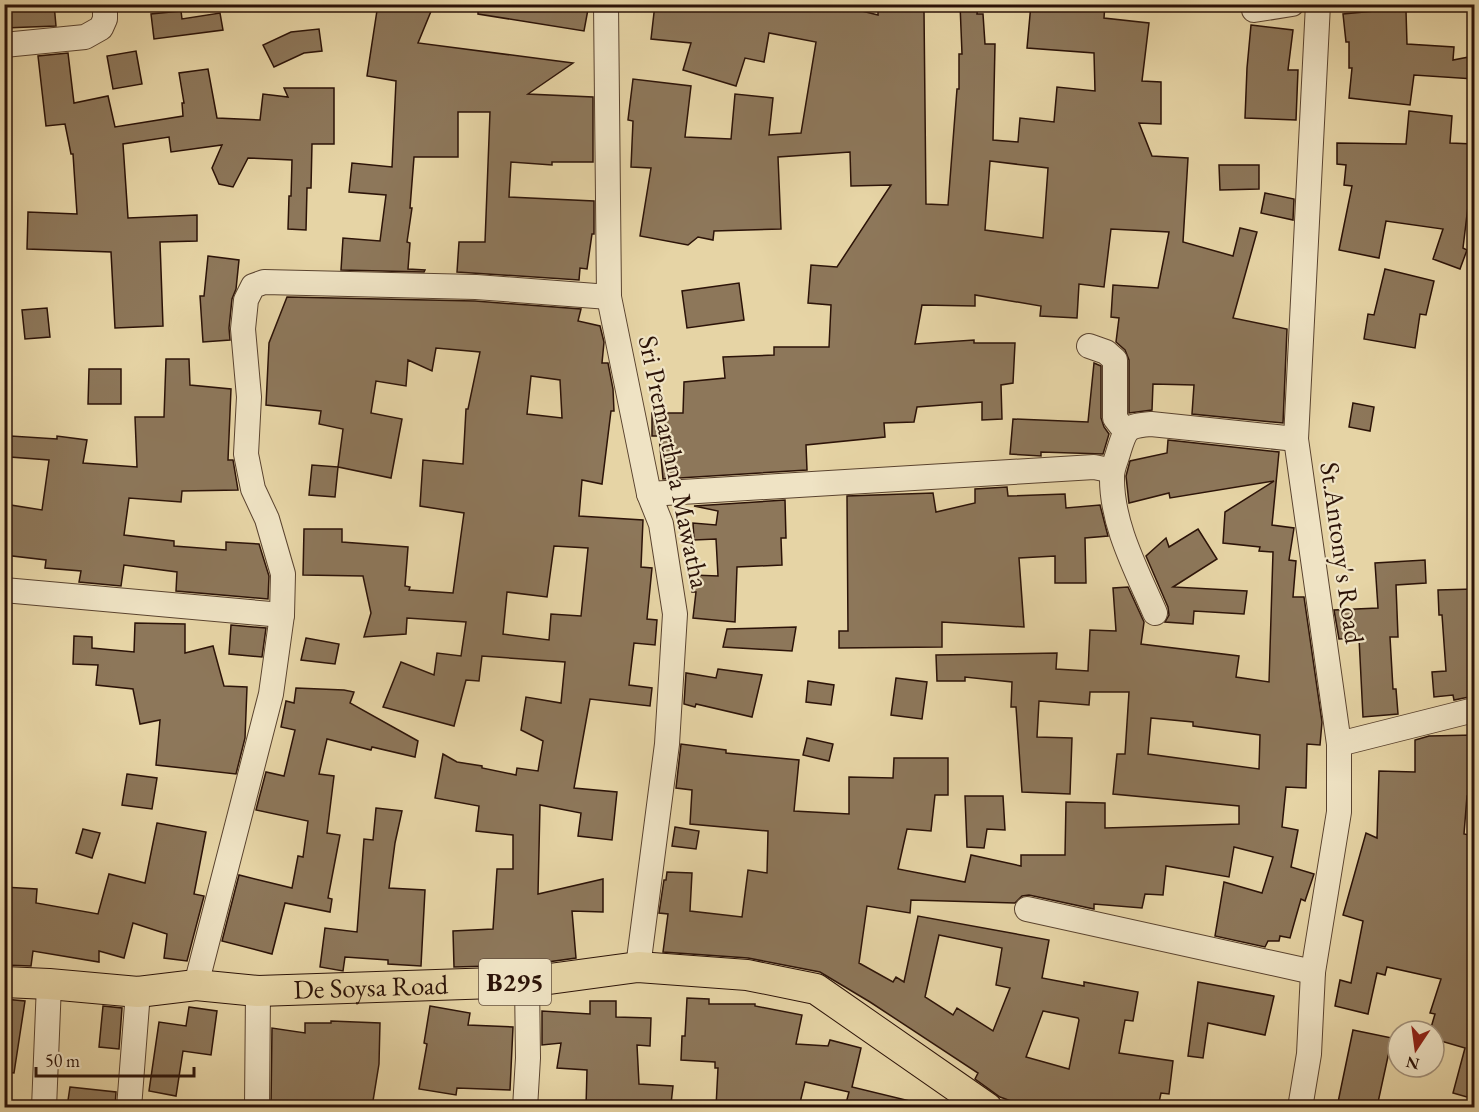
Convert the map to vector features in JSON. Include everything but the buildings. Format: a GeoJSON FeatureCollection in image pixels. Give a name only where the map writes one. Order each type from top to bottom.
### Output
{"type":"FeatureCollection","features":[{"type":"Feature","properties":{"kind":"main road","name":"De Soysa Road"},"geometry":{"type":"LineString","coordinates":[[4,982],[138,992],[196,985],[258,991],[527,981],[638,967],[747,975],[816,989],[987,1107]]}},
{"type":"Feature","properties":{"kind":"street"},"geometry":{"type":"LineString","coordinates":[[4,45],[85,37],[101,28],[105,19],[105,4]]}},
{"type":"Feature","properties":{"kind":"street","name":"Sri Premarthna Mawatha"},"geometry":{"type":"LineString","coordinates":[[606,4],[609,297],[648,494],[661,524],[675,614],[667,744],[638,967]]}},
{"type":"Feature","properties":{"kind":"street"},"geometry":{"type":"LineString","coordinates":[[1254,10],[1292,4]]}},
{"type":"Feature","properties":{"kind":"street","name":"St.Antony's Road"},"geometry":{"type":"LineString","coordinates":[[1300,1107],[1309,1054],[1313,972],[1339,812],[1339,744],[1296,439],[1318,4]]}},
{"type":"Feature","properties":{"kind":"street"},"geometry":{"type":"LineString","coordinates":[[196,985],[271,694],[282,615],[283,574],[267,519],[253,489],[246,454],[249,397],[243,329],[246,300],[253,286],[264,282],[476,287],[609,297]]}},
{"type":"Feature","properties":{"kind":"street"},"geometry":{"type":"LineString","coordinates":[[1089,346],[1106,352],[1115,360],[1115,418],[1125,431]]}},
{"type":"Feature","properties":{"kind":"street"},"geometry":{"type":"LineString","coordinates":[[1155,613],[1124,537],[1114,499],[1112,474],[1125,431],[1133,425],[1151,424],[1296,439]]}},
{"type":"Feature","properties":{"kind":"street"},"geometry":{"type":"LineString","coordinates":[[648,494],[1094,467],[1112,474]]}},
{"type":"Feature","properties":{"kind":"street"},"geometry":{"type":"LineString","coordinates":[[4,590],[282,615]]}},
{"type":"Feature","properties":{"kind":"street"},"geometry":{"type":"LineString","coordinates":[[1339,744],[1474,710]]}},
{"type":"Feature","properties":{"kind":"street"},"geometry":{"type":"LineString","coordinates":[[1027,909],[1313,972]]}},
{"type":"Feature","properties":{"kind":"street"},"geometry":{"type":"LineString","coordinates":[[525,1107],[528,1058],[527,981]]}},
{"type":"Feature","properties":{"kind":"street"},"geometry":{"type":"LineString","coordinates":[[44,1107],[49,984]]}},
{"type":"Feature","properties":{"kind":"street"},"geometry":{"type":"LineString","coordinates":[[257,1107],[258,991]]}},
{"type":"Feature","properties":{"kind":"street"},"geometry":{"type":"LineString","coordinates":[[129,1107],[138,992]]}}]}
